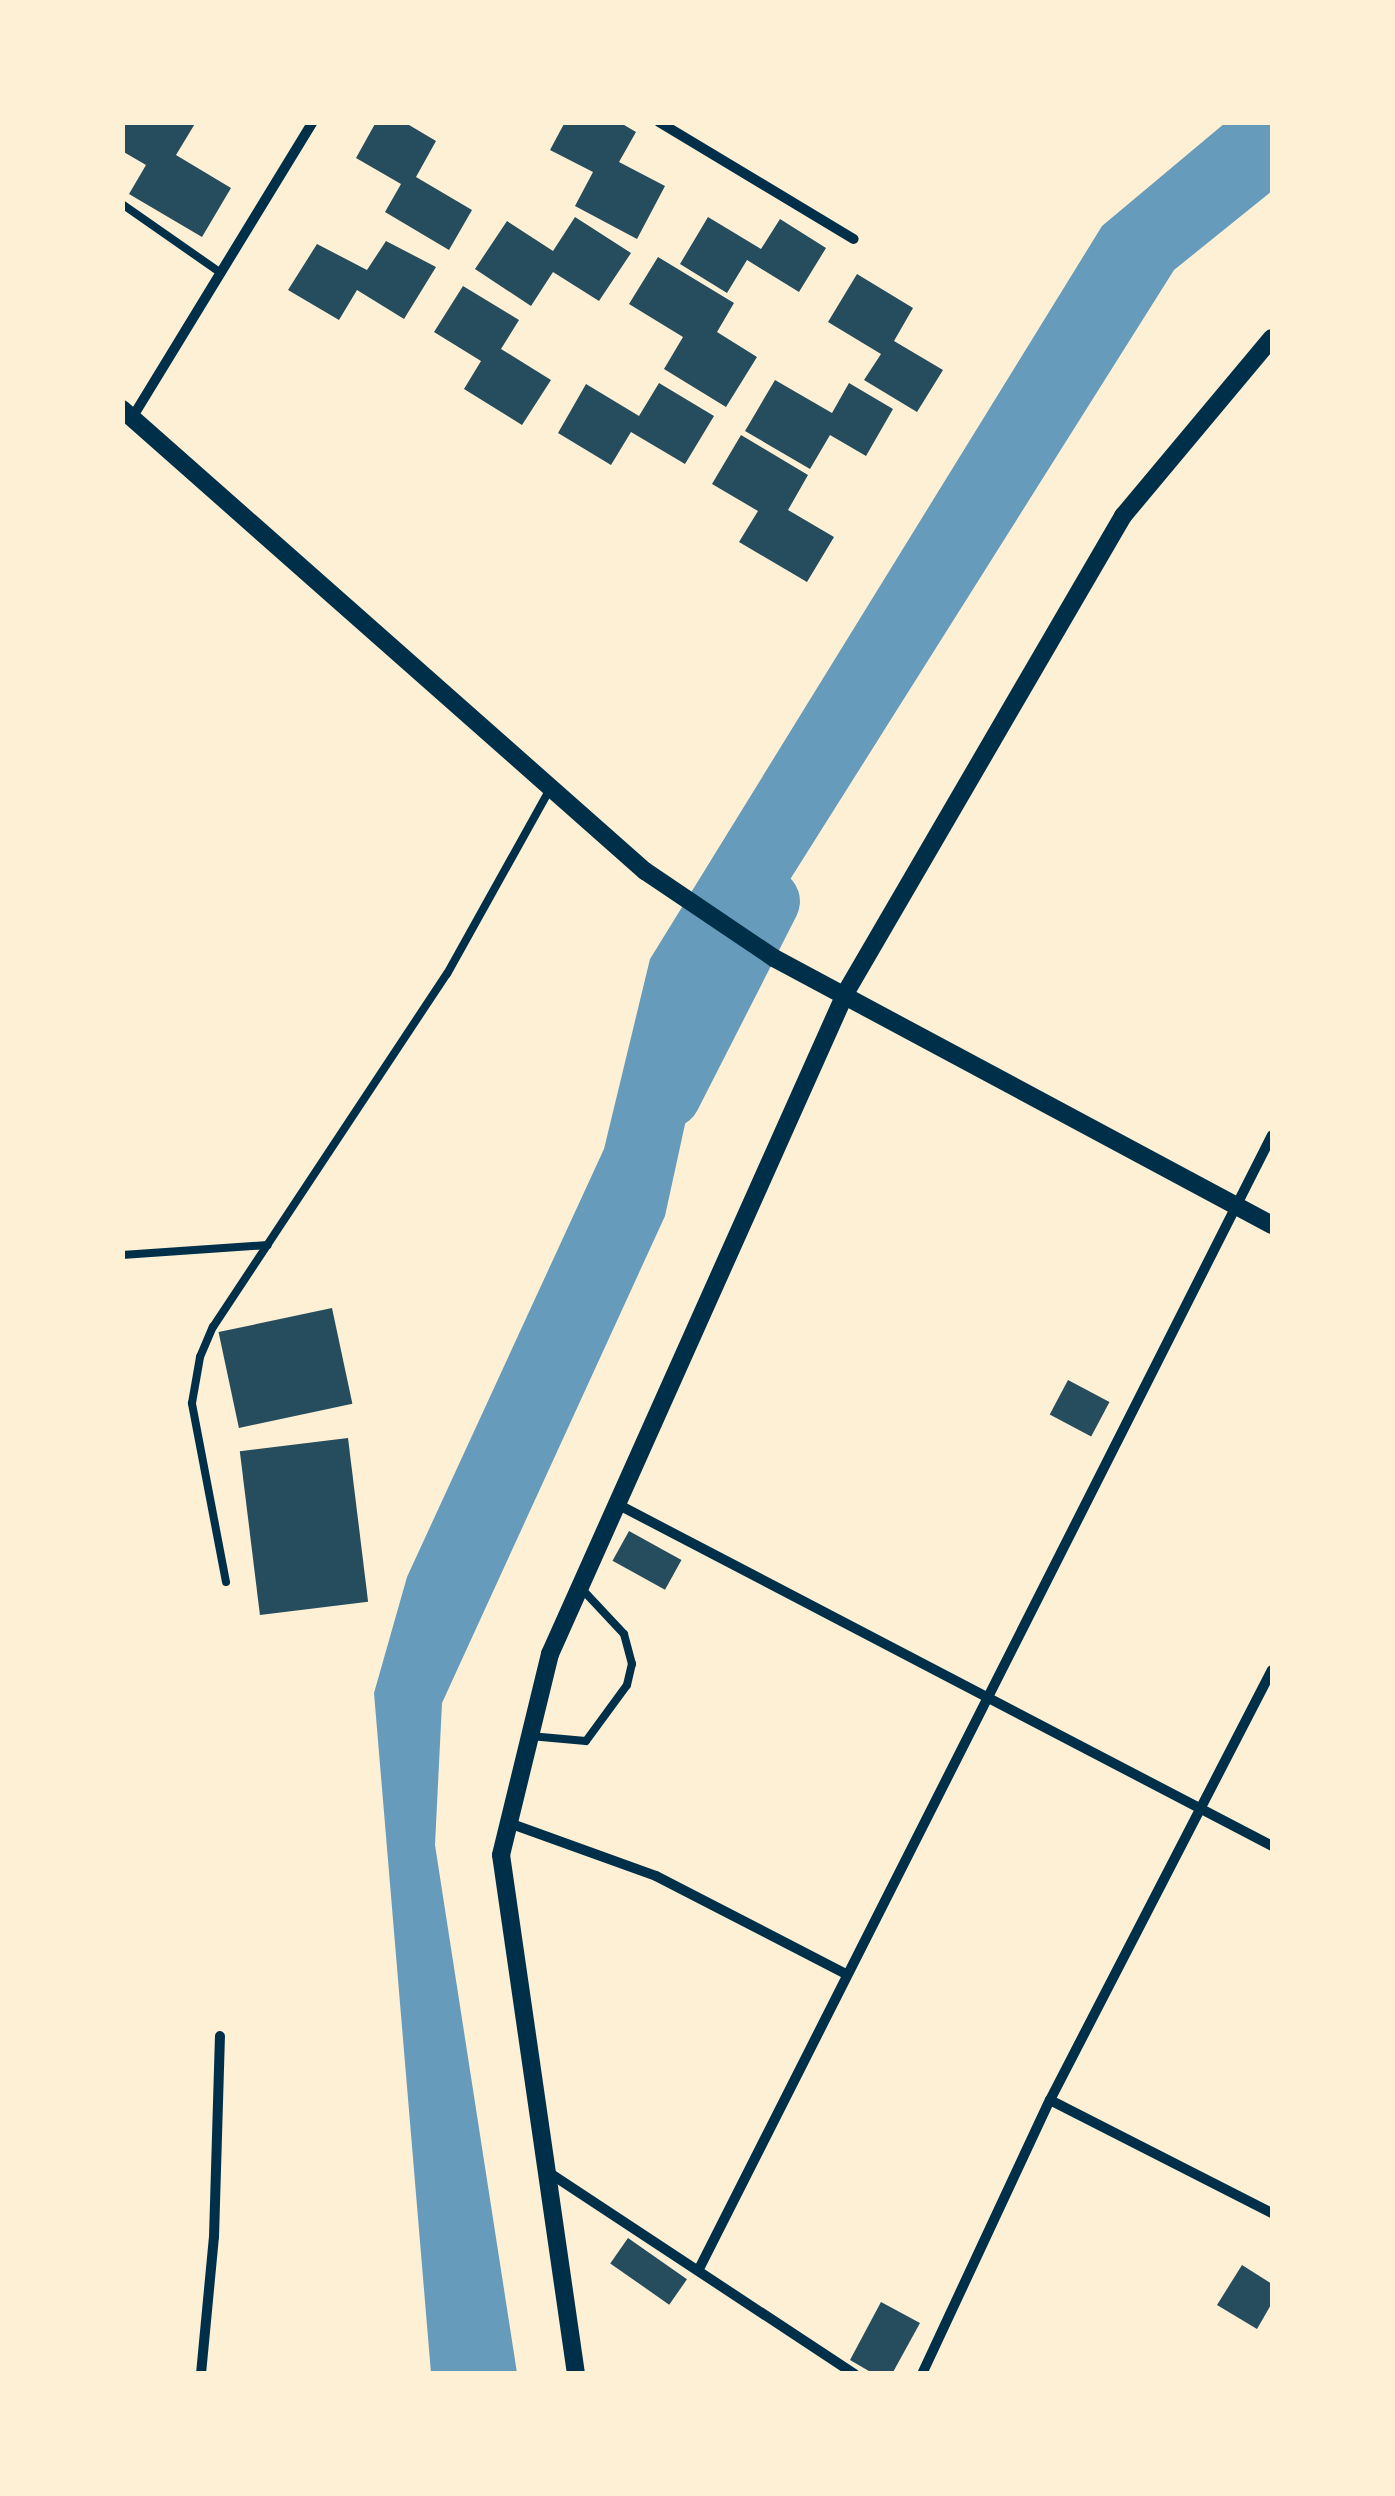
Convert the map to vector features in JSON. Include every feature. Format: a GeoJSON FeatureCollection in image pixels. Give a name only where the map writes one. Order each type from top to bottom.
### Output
{"type":"FeatureCollection","features":[{"type":"Feature","properties":{"kind":"street"},"geometry":{"type":"LineString","coordinates":[[314,122],[128,414],[645,871],[774,958],[846,992],[1236,1200],[1272,1225]]}},
{"type":"Feature","properties":{"kind":"street"},"geometry":{"type":"LineString","coordinates":[[659,122],[854,239]]}},
{"type":"Feature","properties":{"kind":"street"},"geometry":{"type":"LineString","coordinates":[[576,2374],[501,1855],[550,1654],[846,992],[1123,516],[1272,338]]}},
{"type":"Feature","properties":{"kind":"street"},"geometry":{"type":"LineString","coordinates":[[700,2267],[984,1697],[1272,1135]]}},
{"type":"Feature","properties":{"kind":"street"},"geometry":{"type":"LineString","coordinates":[[620,1504],[1272,1846]]}},
{"type":"Feature","properties":{"kind":"street"},"geometry":{"type":"LineString","coordinates":[[922,2374],[1050,2100],[1272,1670]]}},
{"type":"Feature","properties":{"kind":"street"},"geometry":{"type":"LineString","coordinates":[[509,1823],[656,1876],[846,1974]]}},
{"type":"Feature","properties":{"kind":"street"},"geometry":{"type":"LineString","coordinates":[[201,2374],[214,2236],[220,2036]]}},
{"type":"Feature","properties":{"kind":"street"},"geometry":{"type":"LineString","coordinates":[[1050,2100],[1272,2213]]}},
{"type":"Feature","properties":{"kind":"street"},"geometry":{"type":"LineString","coordinates":[[547,2171],[700,2267],[854,2374]]}},
{"type":"Feature","properties":{"kind":"lane"},"geometry":{"type":"LineString","coordinates":[[122,204],[221,273]]}},
{"type":"Feature","properties":{"kind":"lane"},"geometry":{"type":"LineString","coordinates":[[226,1582],[192,1404],[213,1327],[448,974],[551,787]]}},
{"type":"Feature","properties":{"kind":"lane"},"geometry":{"type":"LineString","coordinates":[[122,1255],[268,1245]]}},
{"type":"Feature","properties":{"kind":"lane"},"geometry":{"type":"LineString","coordinates":[[530,1736],[586,1741],[628,1685],[632,1664],[624,1634],[581,1588]]}},
{"type":"Feature","properties":{"kind":"water"},"geometry":{"type":"Polygon","coordinates":[[[1225,123],[1272,123],[1272,191],[1174,270],[711,1005],[665,1216],[442,1703],[435,1845],[517,2373],[431,2373],[374,1693],[407,1577],[604,1149],[650,959],[1102,226],[1225,123]]]}},
{"type":"Feature","properties":{"kind":"building"},"geometry":{"type":"Polygon","coordinates":[[[122,122],[196,122],[176,155],[231,188],[202,237],[129,194],[146,165],[122,151],[122,122]]]}},
{"type":"Feature","properties":{"kind":"building"},"geometry":{"type":"Polygon","coordinates":[[[376,122],[404,122],[436,141],[416,177],[472,210],[449,250],[385,212],[401,184],[356,158],[376,122]]]}},
{"type":"Feature","properties":{"kind":"building"},"geometry":{"type":"Polygon","coordinates":[[[565,122],[619,122],[636,132],[619,162],[665,186],[637,239],[575,206],[593,172],[550,150],[565,122]]]}},
{"type":"Feature","properties":{"kind":"building"},"geometry":{"type":"Polygon","coordinates":[[[575,217],[631,253],[599,301],[553,272],[531,306],[475,269],[507,221],[553,251],[575,217]]]}},
{"type":"Feature","properties":{"kind":"building"},"geometry":{"type":"Polygon","coordinates":[[[708,217],[761,249],[780,219],[826,248],[799,292],[747,260],[727,293],[680,264],[708,217]]]}},
{"type":"Feature","properties":{"kind":"building"},"geometry":{"type":"Polygon","coordinates":[[[386,241],[436,267],[404,319],[357,290],[339,320],[288,290],[317,244],[367,270],[386,241]]]}},
{"type":"Feature","properties":{"kind":"building"},"geometry":{"type":"Polygon","coordinates":[[[658,257],[734,303],[717,332],[757,357],[726,407],[664,369],[683,337],[629,304],[658,257]]]}},
{"type":"Feature","properties":{"kind":"building"},"geometry":{"type":"Polygon","coordinates":[[[857,274],[913,308],[894,341],[943,370],[917,412],[864,380],[881,354],[828,322],[857,274]]]}},
{"type":"Feature","properties":{"kind":"building"},"geometry":{"type":"Polygon","coordinates":[[[463,286],[519,320],[501,349],[551,380],[522,425],[464,389],[481,361],[434,332],[463,286]]]}},
{"type":"Feature","properties":{"kind":"building"},"geometry":{"type":"Polygon","coordinates":[[[775,380],[832,413],[849,383],[893,409],[866,456],[830,435],[810,469],[745,431],[775,380]]]}},
{"type":"Feature","properties":{"kind":"building"},"geometry":{"type":"Polygon","coordinates":[[[659,383],[714,416],[685,464],[631,432],[611,465],[558,433],[586,384],[639,416],[659,383]]]}},
{"type":"Feature","properties":{"kind":"building"},"geometry":{"type":"Polygon","coordinates":[[[741,435],[808,475],[788,510],[834,537],[807,582],[739,542],[758,511],[712,484],[741,435]]]}},
{"type":"Feature","properties":{"kind":"building"},"geometry":{"type":"Polygon","coordinates":[[[332,1308],[352,1404],[239,1428],[219,1332],[332,1308]]]}},
{"type":"Feature","properties":{"kind":"building"},"geometry":{"type":"Polygon","coordinates":[[[1068,1380],[1109,1402],[1091,1437],[1050,1414],[1068,1380]]]}},
{"type":"Feature","properties":{"kind":"building"},"geometry":{"type":"Polygon","coordinates":[[[348,1438],[368,1602],[260,1615],[240,1451],[348,1438]]]}},
{"type":"Feature","properties":{"kind":"building"},"geometry":{"type":"Polygon","coordinates":[[[629,1531],[681,1560],[665,1590],[613,1561],[629,1531]]]}},
{"type":"Feature","properties":{"kind":"building"},"geometry":{"type":"Polygon","coordinates":[[[628,2238],[687,2279],[669,2305],[610,2263],[628,2238]]]}},
{"type":"Feature","properties":{"kind":"building"},"geometry":{"type":"Polygon","coordinates":[[[1242,2265],[1272,2284],[1272,2303],[1257,2329],[1217,2305],[1242,2265]]]}},
{"type":"Feature","properties":{"kind":"building"},"geometry":{"type":"Polygon","coordinates":[[[881,2302],[920,2323],[892,2374],[874,2374],[850,2360],[881,2302]]]}},
{"type":"Feature","properties":{"kind":"waterway"},"geometry":{"type":"LineString","coordinates":[[668,1095],[767,901]]}}]}
